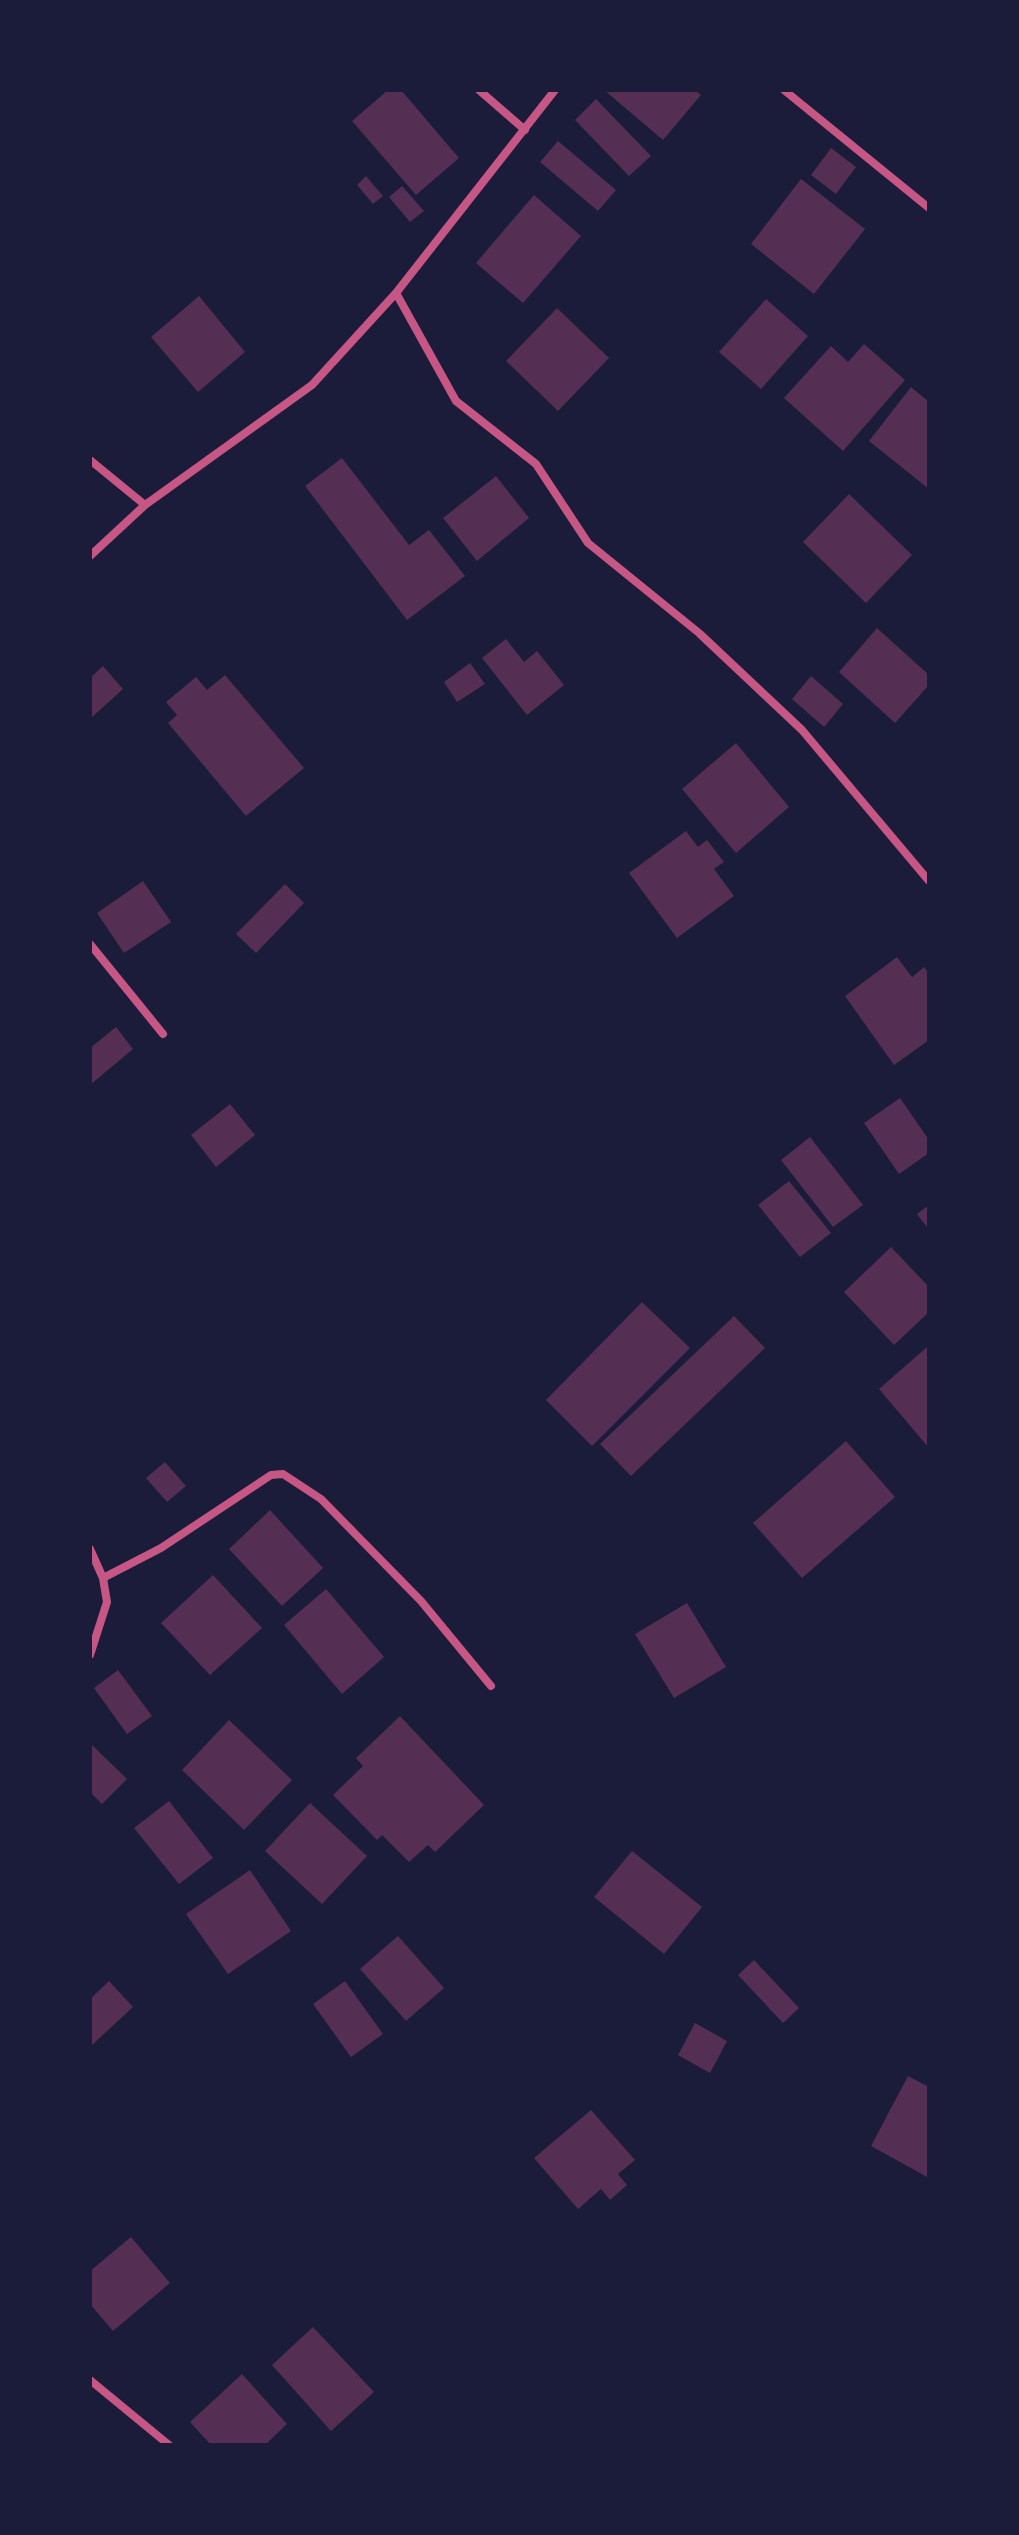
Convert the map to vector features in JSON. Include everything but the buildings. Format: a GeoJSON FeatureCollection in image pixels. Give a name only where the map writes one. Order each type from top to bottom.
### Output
{"type":"FeatureCollection","features":[{"type":"Feature","properties":{"kind":"street"},"geometry":{"type":"LineString","coordinates":[[479,90],[525,130]]}},
{"type":"Feature","properties":{"kind":"street"},"geometry":{"type":"LineString","coordinates":[[90,556],[145,505],[312,385],[396,293],[555,90]]}},
{"type":"Feature","properties":{"kind":"street"},"geometry":{"type":"LineString","coordinates":[[784,90],[929,208]]}},
{"type":"Feature","properties":{"kind":"street"},"geometry":{"type":"LineString","coordinates":[[396,293],[456,401],[536,464],[588,543],[699,633],[802,730],[929,881]]}},
{"type":"Feature","properties":{"kind":"street"},"geometry":{"type":"LineString","coordinates":[[90,460],[145,505]]}},
{"type":"Feature","properties":{"kind":"street"},"geometry":{"type":"LineString","coordinates":[[90,944],[163,1034]]}},
{"type":"Feature","properties":{"kind":"street"},"geometry":{"type":"LineString","coordinates":[[103,1578],[161,1548],[271,1475],[283,1474],[321,1499],[421,1601],[491,1686]]}},
{"type":"Feature","properties":{"kind":"street"},"geometry":{"type":"LineString","coordinates":[[90,1549],[103,1578],[107,1602],[90,1655]]}},
{"type":"Feature","properties":{"kind":"street"},"geometry":{"type":"LineString","coordinates":[[90,2380],[169,2445]]}}]}
